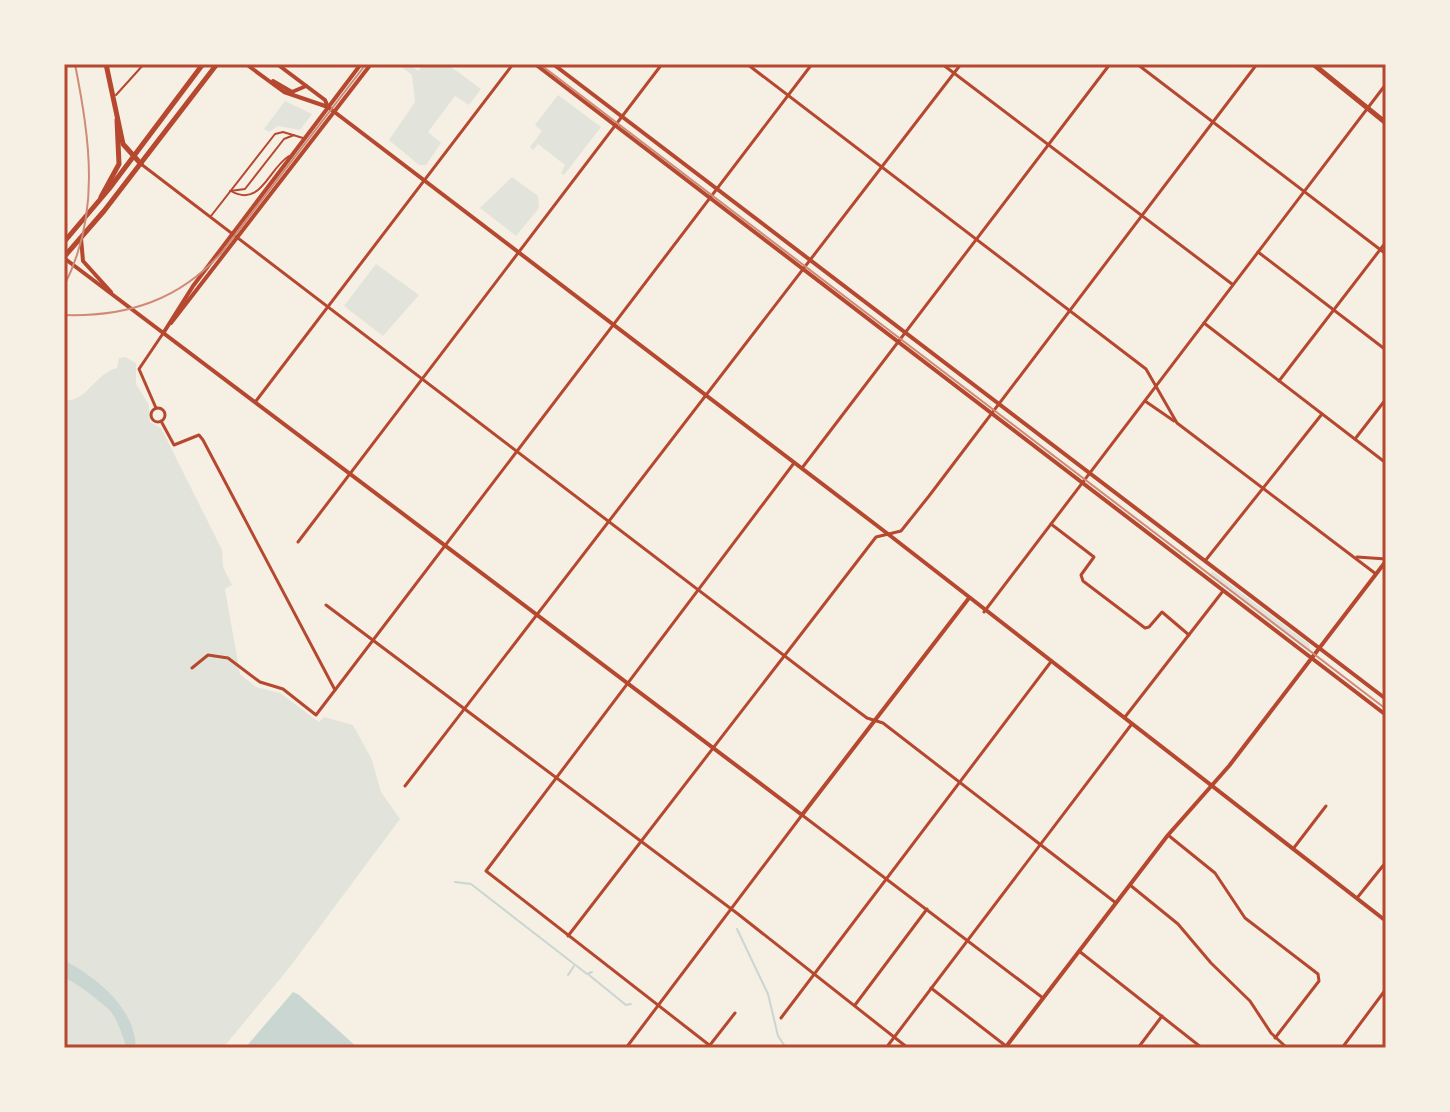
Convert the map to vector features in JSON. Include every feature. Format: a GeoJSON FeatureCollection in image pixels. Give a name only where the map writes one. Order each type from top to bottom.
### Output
{"type":"FeatureCollection","features":[{"type":"Feature","properties":{"kind":"main road"},"geometry":{"type":"LineString","coordinates":[[106,64],[124,147],[141,164]]}},
{"type":"Feature","properties":{"kind":"main road"},"geometry":{"type":"LineString","coordinates":[[64,242],[133,158],[203,64]]}},
{"type":"Feature","properties":{"kind":"main road"},"geometry":{"type":"LineString","coordinates":[[64,257],[141,164],[217,64]]}},
{"type":"Feature","properties":{"kind":"main road"},"geometry":{"type":"LineString","coordinates":[[1313,64],[1386,123]]}},
{"type":"Feature","properties":{"kind":"main road"},"geometry":{"type":"LineString","coordinates":[[99,201],[119,164],[117,120]]}},
{"type":"Feature","properties":{"kind":"street"},"geometry":{"type":"LineString","coordinates":[[246,64],[292,96],[328,107]]}},
{"type":"Feature","properties":{"kind":"street"},"geometry":{"type":"LineString","coordinates":[[277,64],[288,68],[334,112],[795,462],[984,612],[1386,921]]}},
{"type":"Feature","properties":{"kind":"street"},"geometry":{"type":"LineString","coordinates":[[161,421],[165,412],[156,408],[139,369],[232,234],[361,64]]}},
{"type":"Feature","properties":{"kind":"street"},"geometry":{"type":"LineString","coordinates":[[169,325],[239,239],[371,64]]}},
{"type":"Feature","properties":{"kind":"street"},"geometry":{"type":"LineString","coordinates":[[256,402],[513,64]]}},
{"type":"Feature","properties":{"kind":"street"},"geometry":{"type":"LineString","coordinates":[[535,64],[1386,715]]}},
{"type":"Feature","properties":{"kind":"street"},"geometry":{"type":"LineString","coordinates":[[553,64],[1386,699]]}},
{"type":"Feature","properties":{"kind":"street"},"geometry":{"type":"LineString","coordinates":[[298,542],[662,64]]}},
{"type":"Feature","properties":{"kind":"street"},"geometry":{"type":"LineString","coordinates":[[747,64],[1146,369],[1177,423]]}},
{"type":"Feature","properties":{"kind":"street"},"geometry":{"type":"LineString","coordinates":[[192,668],[208,655],[228,658],[260,682],[283,689],[316,715],[812,64]]}},
{"type":"Feature","properties":{"kind":"street"},"geometry":{"type":"LineString","coordinates":[[942,64],[1233,285]]}},
{"type":"Feature","properties":{"kind":"street"},"geometry":{"type":"LineString","coordinates":[[405,786],[466,711],[961,64]]}},
{"type":"Feature","properties":{"kind":"street"},"geometry":{"type":"LineString","coordinates":[[802,468],[1110,64]]}},
{"type":"Feature","properties":{"kind":"street"},"geometry":{"type":"LineString","coordinates":[[1137,64],[1386,254]]}},
{"type":"Feature","properties":{"kind":"street"},"geometry":{"type":"LineString","coordinates":[[568,936],[876,537],[901,531],[1257,64]]}},
{"type":"Feature","properties":{"kind":"street"},"geometry":{"type":"LineString","coordinates":[[263,77],[292,92],[306,86]]}},
{"type":"Feature","properties":{"kind":"street"},"geometry":{"type":"LineString","coordinates":[[984,612],[1386,84]]}},
{"type":"Feature","properties":{"kind":"street"},"geometry":{"type":"LineString","coordinates":[[141,164],[516,452],[866,717],[875,720],[960,782],[1116,903]]}},
{"type":"Feature","properties":{"kind":"street"},"geometry":{"type":"LineString","coordinates":[[81,238],[83,261],[103,279],[112,294]]}},
{"type":"Feature","properties":{"kind":"street"},"geometry":{"type":"LineString","coordinates":[[1279,381],[1386,242]]}},
{"type":"Feature","properties":{"kind":"street"},"geometry":{"type":"LineString","coordinates":[[1258,252],[1386,350]]}},
{"type":"Feature","properties":{"kind":"street"},"geometry":{"type":"LineString","coordinates":[[64,257],[1043,998]]}},
{"type":"Feature","properties":{"kind":"street"},"geometry":{"type":"LineString","coordinates":[[1204,323],[1386,463]]}},
{"type":"Feature","properties":{"kind":"street"},"geometry":{"type":"LineString","coordinates":[[1355,439],[1386,399]]}},
{"type":"Feature","properties":{"kind":"street"},"geometry":{"type":"LineString","coordinates":[[1145,401],[1376,574]]}},
{"type":"Feature","properties":{"kind":"street"},"geometry":{"type":"LineString","coordinates":[[156,408],[152,418],[161,421],[174,445],[199,435],[203,440],[335,690]]}},
{"type":"Feature","properties":{"kind":"street"},"geometry":{"type":"LineString","coordinates":[[1205,561],[1322,414]]}},
{"type":"Feature","properties":{"kind":"street"},"geometry":{"type":"LineString","coordinates":[[735,1013],[712,1047],[487,875],[489,864],[795,462]]}},
{"type":"Feature","properties":{"kind":"street"},"geometry":{"type":"LineString","coordinates":[[1051,524],[1094,557],[1081,575],[1083,581],[1145,628],[1162,612],[1189,635]]}},
{"type":"Feature","properties":{"kind":"street"},"geometry":{"type":"LineString","coordinates":[[931,988],[1006,1047],[1168,835],[1210,786],[1386,560],[1353,556]]}},
{"type":"Feature","properties":{"kind":"street"},"geometry":{"type":"LineString","coordinates":[[1124,719],[1223,591]]}},
{"type":"Feature","properties":{"kind":"street"},"geometry":{"type":"LineString","coordinates":[[626,1048],[969,598]]}},
{"type":"Feature","properties":{"kind":"street"},"geometry":{"type":"LineString","coordinates":[[326,605],[731,910],[908,1048]]}},
{"type":"Feature","properties":{"kind":"street"},"geometry":{"type":"LineString","coordinates":[[781,1018],[1050,663]]}},
{"type":"Feature","properties":{"kind":"street"},"geometry":{"type":"LineString","coordinates":[[886,1048],[1131,725]]}},
{"type":"Feature","properties":{"kind":"street"},"geometry":{"type":"LineString","coordinates":[[1293,849],[1326,806]]}},
{"type":"Feature","properties":{"kind":"street"},"geometry":{"type":"LineString","coordinates":[[1168,835],[1215,873],[1245,918],[1318,974],[1319,981],[1275,1038]]}},
{"type":"Feature","properties":{"kind":"street"},"geometry":{"type":"LineString","coordinates":[[1357,898],[1386,862]]}},
{"type":"Feature","properties":{"kind":"street"},"geometry":{"type":"LineString","coordinates":[[1130,885],[1178,924],[1211,963],[1250,1001],[1275,1038],[1287,1048]]}},
{"type":"Feature","properties":{"kind":"street"},"geometry":{"type":"LineString","coordinates":[[854,1006],[927,909]]}},
{"type":"Feature","properties":{"kind":"street"},"geometry":{"type":"LineString","coordinates":[[1079,951],[1202,1048]]}},
{"type":"Feature","properties":{"kind":"street"},"geometry":{"type":"LineString","coordinates":[[1342,1048],[1386,989]]}},
{"type":"Feature","properties":{"kind":"street"},"geometry":{"type":"LineString","coordinates":[[1138,1048],[1162,1016]]}},
{"type":"Feature","properties":{"kind":"lane"},"geometry":{"type":"LineString","coordinates":[[113,96],[122,92],[144,64]]}},
{"type":"Feature","properties":{"kind":"lane"},"geometry":{"type":"LineString","coordinates":[[210,217],[275,134],[305,138]]}},
{"type":"Feature","properties":{"kind":"lane"},"geometry":{"type":"LineString","coordinates":[[230,191],[245,189],[284,139],[295,135]]}},
{"type":"Feature","properties":{"kind":"lane"},"geometry":{"type":"LineString","coordinates":[[230,191],[244,197],[254,195],[282,161],[293,154]]}},
{"type":"Feature","properties":{"kind":"shaded area"},"geometry":{"type":"Polygon","coordinates":[[[398,64],[409,64],[418,71],[424,64],[447,64],[481,89],[469,105],[455,96],[428,132],[441,143],[426,165],[419,165],[389,140],[415,102],[412,75],[398,64]]]}},
{"type":"Feature","properties":{"kind":"shaded area"},"geometry":{"type":"Polygon","coordinates":[[[558,95],[601,127],[564,175],[561,173],[565,165],[538,144],[533,150],[530,147],[542,131],[535,125],[558,95]]]}},
{"type":"Feature","properties":{"kind":"shaded area"},"geometry":{"type":"Polygon","coordinates":[[[285,101],[312,114],[300,130],[278,126],[269,132],[264,129],[285,101]]]}},
{"type":"Feature","properties":{"kind":"shaded area"},"geometry":{"type":"Polygon","coordinates":[[[512,177],[538,196],[539,208],[516,236],[480,208],[512,177]]]}},
{"type":"Feature","properties":{"kind":"shaded area"},"geometry":{"type":"Polygon","coordinates":[[[376,264],[419,295],[383,336],[344,306],[376,264]]]}},
{"type":"Feature","properties":{"kind":"shaded area"},"geometry":{"type":"Polygon","coordinates":[[[125,357],[136,363],[136,384],[149,405],[150,422],[161,428],[222,550],[223,567],[232,585],[225,589],[240,674],[256,687],[280,693],[319,722],[324,717],[353,725],[372,760],[381,792],[400,819],[289,968],[223,1048],[136,1048],[129,1019],[112,995],[64,960],[64,405],[117,368],[119,358],[125,357]]]}},
{"type":"Feature","properties":{"kind":"shaded area"},"geometry":{"type":"Polygon","coordinates":[[[1212,571],[1309,644],[1310,649],[1305,649],[1210,576],[1212,571]]]}},
{"type":"Feature","properties":{"kind":"shaded area"},"geometry":{"type":"Polygon","coordinates":[[[64,960],[112,995],[129,1019],[136,1048],[126,1048],[118,1024],[107,1008],[64,978],[64,960]]]}},
{"type":"Feature","properties":{"kind":"shaded area"},"geometry":{"type":"Polygon","coordinates":[[[64,978],[111,1012],[126,1048],[64,1048],[64,978]]]}},
{"type":"Feature","properties":{"kind":"shaded area"},"geometry":{"type":"Polygon","coordinates":[[[293,992],[299,995],[358,1048],[245,1048],[293,992]]]}},
{"type":"Feature","properties":{"kind":"waterway"},"geometry":{"type":"LineString","coordinates":[[455,882],[471,884],[587,974],[592,972]]}},
{"type":"Feature","properties":{"kind":"waterway"},"geometry":{"type":"LineString","coordinates":[[737,929],[768,994],[778,1036],[786,1048]]}},
{"type":"Feature","properties":{"kind":"waterway"},"geometry":{"type":"LineString","coordinates":[[568,975],[574,966]]}},
{"type":"Feature","properties":{"kind":"waterway"},"geometry":{"type":"LineString","coordinates":[[589,975],[626,1005],[631,1004]]}},
{"type":"Feature","properties":{"kind":"tram line"},"geometry":{"type":"LineString","coordinates":[[541,65],[1386,709]]}},
{"type":"Feature","properties":{"kind":"railway"},"geometry":{"type":"LineString","coordinates":[[64,286],[76,259],[88,204],[88,149],[75,64]]}},
{"type":"Feature","properties":{"kind":"railway"},"geometry":{"type":"LineString","coordinates":[[64,315],[131,309],[170,294],[206,269],[366,64]]}}]}
